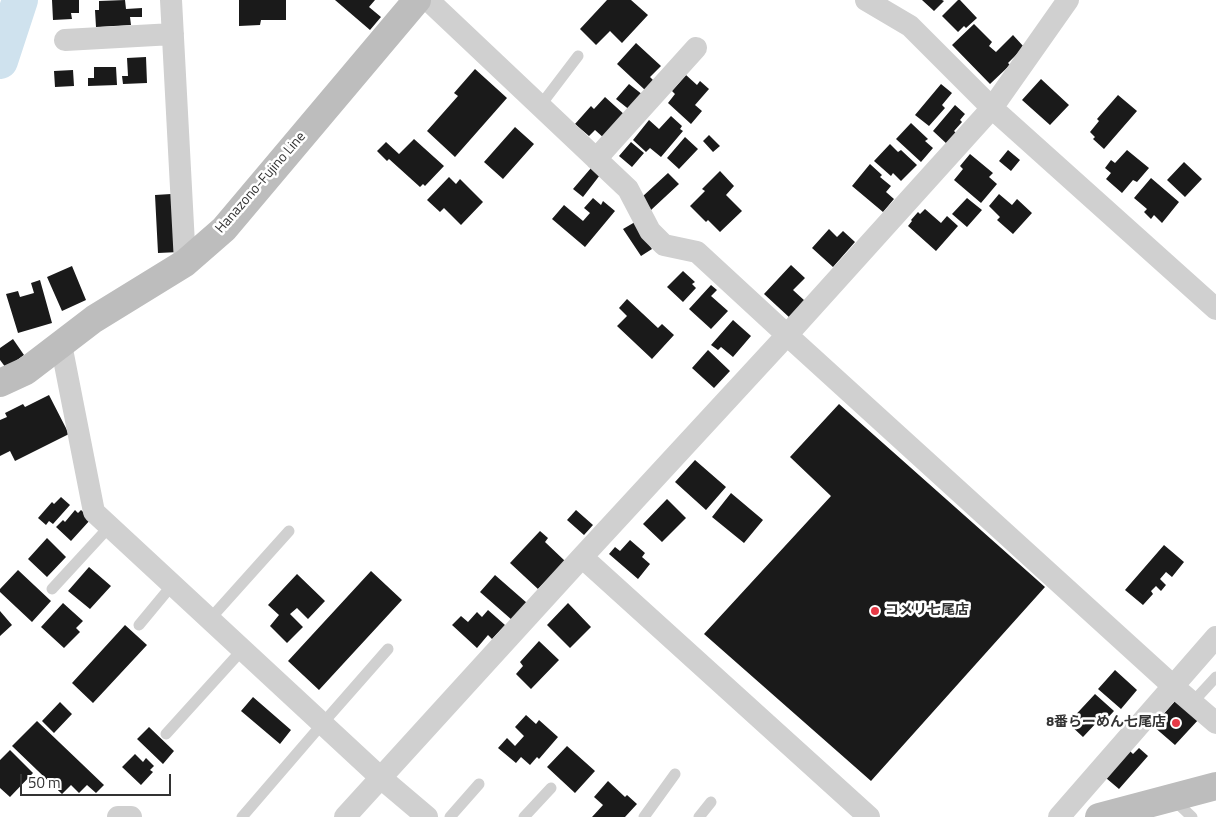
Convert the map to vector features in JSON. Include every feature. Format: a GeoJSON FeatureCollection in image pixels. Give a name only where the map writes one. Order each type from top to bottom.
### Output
{"type":"FeatureCollection","features":[{"type":"Feature","properties":{"kind":"main road","name":"Hanazono-Fujino Line"},"geometry":{"type":"LineString","coordinates":[[0,383],[26,371],[94,319],[185,263],[224,229],[417,0]]}},
{"type":"Feature","properties":{"kind":"main road"},"geometry":{"type":"LineString","coordinates":[[1099,817],[1131,813],[1172,798],[1216,786]]}},
{"type":"Feature","properties":{"kind":"street"},"geometry":{"type":"LineString","coordinates":[[171,0],[185,263]]}},
{"type":"Feature","properties":{"kind":"street"},"geometry":{"type":"LineString","coordinates":[[428,0],[628,189],[650,231],[664,245],[697,252],[1216,723]]}},
{"type":"Feature","properties":{"kind":"street"},"geometry":{"type":"LineString","coordinates":[[866,0],[910,26],[992,108],[1216,309]]}},
{"type":"Feature","properties":{"kind":"street"},"geometry":{"type":"LineString","coordinates":[[346,817],[992,108],[1068,0]]}},
{"type":"Feature","properties":{"kind":"street"},"geometry":{"type":"LineString","coordinates":[[65,40],[173,34]]}},
{"type":"Feature","properties":{"kind":"street"},"geometry":{"type":"LineString","coordinates":[[596,159],[696,48]]}},
{"type":"Feature","properties":{"kind":"street"},"geometry":{"type":"LineString","coordinates":[[61,344],[94,512],[382,778],[427,817]]}},
{"type":"Feature","properties":{"kind":"street"},"geometry":{"type":"LineString","coordinates":[[582,557],[868,817]]}},
{"type":"Feature","properties":{"kind":"street"},"geometry":{"type":"LineString","coordinates":[[1059,817],[1216,637]]}},
{"type":"Feature","properties":{"kind":"street"},"geometry":{"type":"LineString","coordinates":[[118,817],[131,817]]}},
{"type":"Feature","properties":{"kind":"lane"},"geometry":{"type":"LineString","coordinates":[[540,106],[578,56]]}},
{"type":"Feature","properties":{"kind":"lane"},"geometry":{"type":"LineString","coordinates":[[52,589],[110,526]]}},
{"type":"Feature","properties":{"kind":"lane"},"geometry":{"type":"LineString","coordinates":[[210,619],[289,531]]}},
{"type":"Feature","properties":{"kind":"lane"},"geometry":{"type":"LineString","coordinates":[[138,625],[173,584]]}},
{"type":"Feature","properties":{"kind":"lane"},"geometry":{"type":"LineString","coordinates":[[166,734],[243,649]]}},
{"type":"Feature","properties":{"kind":"lane"},"geometry":{"type":"LineString","coordinates":[[242,817],[388,649]]}},
{"type":"Feature","properties":{"kind":"lane"},"geometry":{"type":"LineString","coordinates":[[1192,703],[1216,677]]}},
{"type":"Feature","properties":{"kind":"lane"},"geometry":{"type":"LineString","coordinates":[[644,817],[675,774]]}},
{"type":"Feature","properties":{"kind":"lane"},"geometry":{"type":"LineString","coordinates":[[450,817],[479,784]]}},
{"type":"Feature","properties":{"kind":"lane"},"geometry":{"type":"LineString","coordinates":[[524,817],[551,788]]}},
{"type":"Feature","properties":{"kind":"lane"},"geometry":{"type":"LineString","coordinates":[[1172,798],[1192,817]]}},
{"type":"Feature","properties":{"kind":"lane"},"geometry":{"type":"LineString","coordinates":[[699,817],[711,802]]}},
{"type":"Feature","properties":{"kind":"building"},"geometry":{"type":"Polygon","coordinates":[[[52,0],[79,0],[79,13],[71,13],[72,19],[53,20],[52,0]]]}},
{"type":"Feature","properties":{"kind":"building"},"geometry":{"type":"Polygon","coordinates":[[[125,0],[126,9],[142,8],[142,17],[130,17],[131,25],[96,27],[95,10],[99,10],[99,1],[125,0]]]}},
{"type":"Feature","properties":{"kind":"building"},"geometry":{"type":"Polygon","coordinates":[[[239,0],[286,0],[286,20],[261,20],[260,25],[239,26],[239,0]]]}},
{"type":"Feature","properties":{"kind":"building"},"geometry":{"type":"Polygon","coordinates":[[[335,0],[375,0],[369,7],[381,17],[370,30],[335,0]]]}},
{"type":"Feature","properties":{"kind":"building"},"geometry":{"type":"Polygon","coordinates":[[[607,0],[631,0],[648,15],[622,43],[610,31],[596,45],[580,29],[607,0]]]}},
{"type":"Feature","properties":{"kind":"building"},"geometry":{"type":"Polygon","coordinates":[[[922,0],[942,0],[944,1],[934,11],[922,0]]]}},
{"type":"Feature","properties":{"kind":"building"},"geometry":{"type":"Polygon","coordinates":[[[958,0],[977,18],[966,28],[964,26],[958,32],[942,16],[958,0]]]}},
{"type":"Feature","properties":{"kind":"building"},"geometry":{"type":"Polygon","coordinates":[[[974,24],[992,42],[989,46],[996,52],[1013,35],[1024,47],[1008,63],[1010,65],[990,84],[952,45],[974,24]]]}},
{"type":"Feature","properties":{"kind":"building"},"geometry":{"type":"Polygon","coordinates":[[[636,43],[661,66],[650,77],[654,81],[645,90],[617,64],[636,43]]]}},
{"type":"Feature","properties":{"kind":"building"},"geometry":{"type":"Polygon","coordinates":[[[146,57],[147,83],[123,84],[122,76],[128,76],[127,58],[146,57]]]}},
{"type":"Feature","properties":{"kind":"building"},"geometry":{"type":"Polygon","coordinates":[[[94,67],[116,67],[117,85],[88,86],[88,78],[94,78],[94,67]]]}},
{"type":"Feature","properties":{"kind":"building"},"geometry":{"type":"Polygon","coordinates":[[[475,69],[507,98],[455,157],[427,131],[458,96],[454,93],[475,69]]]}},
{"type":"Feature","properties":{"kind":"building"},"geometry":{"type":"Polygon","coordinates":[[[73,70],[74,86],[55,87],[54,71],[73,70]]]}},
{"type":"Feature","properties":{"kind":"building"},"geometry":{"type":"Polygon","coordinates":[[[686,75],[697,85],[700,81],[709,89],[695,105],[702,111],[691,124],[668,103],[675,94],[672,91],[686,75]]]}},
{"type":"Feature","properties":{"kind":"building"},"geometry":{"type":"Polygon","coordinates":[[[1041,79],[1069,105],[1050,125],[1022,100],[1041,79]]]}},
{"type":"Feature","properties":{"kind":"building"},"geometry":{"type":"Polygon","coordinates":[[[629,84],[643,95],[631,111],[616,99],[629,84]]]}},
{"type":"Feature","properties":{"kind":"building"},"geometry":{"type":"Polygon","coordinates":[[[941,84],[952,93],[942,105],[945,108],[929,126],[915,115],[941,84]]]}},
{"type":"Feature","properties":{"kind":"building"},"geometry":{"type":"Polygon","coordinates":[[[1118,95],[1137,111],[1104,149],[1093,139],[1095,137],[1090,132],[1099,121],[1097,119],[1118,95]]]}},
{"type":"Feature","properties":{"kind":"building"},"geometry":{"type":"Polygon","coordinates":[[[605,97],[626,116],[605,139],[595,130],[589,136],[575,124],[591,106],[594,109],[605,97]]]}},
{"type":"Feature","properties":{"kind":"building"},"geometry":{"type":"Polygon","coordinates":[[[955,105],[965,114],[960,120],[962,122],[954,131],[956,133],[947,144],[933,131],[955,105]]]}},
{"type":"Feature","properties":{"kind":"building"},"geometry":{"type":"Polygon","coordinates":[[[671,116],[682,126],[680,129],[683,131],[661,157],[650,148],[646,152],[633,140],[649,120],[659,129],[671,116]]]}},
{"type":"Feature","properties":{"kind":"building"},"geometry":{"type":"Polygon","coordinates":[[[911,123],[928,139],[925,141],[933,148],[921,162],[896,139],[911,123]]]}},
{"type":"Feature","properties":{"kind":"building"},"geometry":{"type":"Polygon","coordinates":[[[515,127],[534,144],[503,179],[484,162],[515,127]]]}},
{"type":"Feature","properties":{"kind":"building"},"geometry":{"type":"Polygon","coordinates":[[[709,135],[720,146],[713,152],[703,141],[709,135]]]}},
{"type":"Feature","properties":{"kind":"building"},"geometry":{"type":"Polygon","coordinates":[[[685,137],[698,149],[679,169],[667,158],[685,137]]]}},
{"type":"Feature","properties":{"kind":"building"},"geometry":{"type":"Polygon","coordinates":[[[414,139],[444,166],[425,186],[423,184],[420,187],[389,159],[387,161],[377,151],[386,142],[399,154],[414,139]]]}},
{"type":"Feature","properties":{"kind":"building"},"geometry":{"type":"Polygon","coordinates":[[[631,142],[644,153],[632,167],[619,156],[631,142]]]}},
{"type":"Feature","properties":{"kind":"building"},"geometry":{"type":"Polygon","coordinates":[[[890,144],[898,152],[901,150],[917,165],[901,181],[893,173],[891,176],[874,161],[890,144]]]}},
{"type":"Feature","properties":{"kind":"building"},"geometry":{"type":"Polygon","coordinates":[[[1008,150],[1020,160],[1011,171],[999,161],[1008,150]]]}},
{"type":"Feature","properties":{"kind":"building"},"geometry":{"type":"Polygon","coordinates":[[[1127,150],[1149,168],[1137,182],[1133,180],[1122,193],[1106,179],[1111,173],[1105,168],[1111,160],[1115,163],[1127,150]]]}},
{"type":"Feature","properties":{"kind":"building"},"geometry":{"type":"Polygon","coordinates":[[[970,154],[993,173],[989,177],[997,184],[981,203],[954,180],[963,169],[960,166],[970,154]]]}},
{"type":"Feature","properties":{"kind":"building"},"geometry":{"type":"Polygon","coordinates":[[[1184,162],[1202,179],[1185,197],[1167,180],[1184,162]]]}},
{"type":"Feature","properties":{"kind":"building"},"geometry":{"type":"Polygon","coordinates":[[[870,164],[882,175],[880,177],[891,186],[886,192],[894,199],[883,212],[852,186],[870,164]]]}},
{"type":"Feature","properties":{"kind":"building"},"geometry":{"type":"Polygon","coordinates":[[[591,168],[600,175],[583,197],[573,189],[591,168]]]}},
{"type":"Feature","properties":{"kind":"building"},"geometry":{"type":"Polygon","coordinates":[[[720,171],[734,186],[726,195],[742,211],[720,232],[708,220],[706,222],[690,206],[705,191],[702,189],[720,171]]]}},
{"type":"Feature","properties":{"kind":"building"},"geometry":{"type":"Polygon","coordinates":[[[668,173],[679,184],[651,210],[642,197],[668,173]]]}},
{"type":"Feature","properties":{"kind":"building"},"geometry":{"type":"Polygon","coordinates":[[[449,177],[456,184],[460,179],[483,202],[461,225],[444,208],[440,212],[427,200],[449,177]]]}},
{"type":"Feature","properties":{"kind":"building"},"geometry":{"type":"Polygon","coordinates":[[[1151,178],[1179,202],[1162,223],[1154,215],[1151,219],[1144,212],[1147,209],[1134,198],[1151,178]]]}},
{"type":"Feature","properties":{"kind":"building"},"geometry":{"type":"Polygon","coordinates":[[[171,194],[179,252],[158,253],[155,195],[171,194]]]}},
{"type":"Feature","properties":{"kind":"building"},"geometry":{"type":"Polygon","coordinates":[[[999,194],[1012,205],[1017,199],[1032,213],[1013,234],[997,220],[1000,217],[989,206],[999,194]]]}},
{"type":"Feature","properties":{"kind":"building"},"geometry":{"type":"Polygon","coordinates":[[[593,198],[601,205],[603,201],[615,211],[585,247],[552,219],[564,205],[583,221],[590,213],[584,208],[593,198]]]}},
{"type":"Feature","properties":{"kind":"building"},"geometry":{"type":"Polygon","coordinates":[[[967,198],[982,210],[967,227],[952,214],[967,198]]]}},
{"type":"Feature","properties":{"kind":"building"},"geometry":{"type":"Polygon","coordinates":[[[925,209],[941,223],[947,216],[958,226],[936,251],[908,226],[918,212],[920,214],[925,209]]]}},
{"type":"Feature","properties":{"kind":"building"},"geometry":{"type":"Polygon","coordinates":[[[635,222],[652,249],[641,256],[623,229],[635,222]]]}},
{"type":"Feature","properties":{"kind":"building"},"geometry":{"type":"Polygon","coordinates":[[[829,229],[837,237],[843,231],[855,242],[833,267],[812,248],[829,229]]]}},
{"type":"Feature","properties":{"kind":"building"},"geometry":{"type":"Polygon","coordinates":[[[791,265],[805,278],[793,290],[805,301],[790,318],[764,294],[791,265]]]}},
{"type":"Feature","properties":{"kind":"building"},"geometry":{"type":"Polygon","coordinates":[[[72,266],[86,300],[62,311],[47,277],[72,266]]]}},
{"type":"Feature","properties":{"kind":"building"},"geometry":{"type":"Polygon","coordinates":[[[683,271],[695,282],[692,284],[696,288],[683,302],[667,287],[683,271]]]}},
{"type":"Feature","properties":{"kind":"building"},"geometry":{"type":"Polygon","coordinates":[[[40,280],[52,323],[18,333],[6,294],[18,291],[20,297],[34,293],[31,283],[40,280]]]}},
{"type":"Feature","properties":{"kind":"building"},"geometry":{"type":"Polygon","coordinates":[[[711,285],[717,290],[711,296],[728,311],[711,329],[689,309],[711,285]]]}},
{"type":"Feature","properties":{"kind":"building"},"geometry":{"type":"Polygon","coordinates":[[[627,299],[658,328],[662,324],[674,335],[652,359],[617,326],[627,316],[619,308],[627,299]]]}},
{"type":"Feature","properties":{"kind":"building"},"geometry":{"type":"Polygon","coordinates":[[[733,320],[751,336],[733,357],[721,347],[718,350],[711,345],[733,320]]]}},
{"type":"Feature","properties":{"kind":"building"},"geometry":{"type":"Polygon","coordinates":[[[13,339],[24,355],[6,368],[0,360],[0,348],[13,339]]]}},
{"type":"Feature","properties":{"kind":"building"},"geometry":{"type":"Polygon","coordinates":[[[708,350],[730,371],[714,388],[692,368],[708,350]]]}},
{"type":"Feature","properties":{"kind":"building"},"geometry":{"type":"Polygon","coordinates":[[[49,395],[69,434],[15,461],[10,451],[0,456],[0,420],[7,417],[5,413],[23,404],[25,407],[49,395]]]}},
{"type":"Feature","properties":{"kind":"building","name":"コメリ七尾店"},"geometry":{"type":"Polygon","coordinates":[[[839,404],[1045,587],[871,781],[704,634],[831,496],[790,457],[839,404]]]}},
{"type":"Feature","properties":{"kind":"building"},"geometry":{"type":"Polygon","coordinates":[[[695,460],[726,487],[706,510],[675,482],[695,460]]]}},
{"type":"Feature","properties":{"kind":"building"},"geometry":{"type":"Polygon","coordinates":[[[731,493],[763,520],[744,543],[712,517],[731,493]]]}},
{"type":"Feature","properties":{"kind":"building"},"geometry":{"type":"Polygon","coordinates":[[[61,497],[70,505],[53,524],[49,521],[46,525],[38,518],[52,502],[54,504],[61,497]]]}},
{"type":"Feature","properties":{"kind":"building"},"geometry":{"type":"Polygon","coordinates":[[[667,499],[686,518],[662,542],[643,524],[667,499]]]}},
{"type":"Feature","properties":{"kind":"building"},"geometry":{"type":"Polygon","coordinates":[[[75,510],[78,513],[81,510],[91,519],[71,541],[56,527],[63,520],[65,522],[75,510]]]}},
{"type":"Feature","properties":{"kind":"building"},"geometry":{"type":"Polygon","coordinates":[[[576,510],[593,525],[584,535],[567,520],[576,510]]]}},
{"type":"Feature","properties":{"kind":"building"},"geometry":{"type":"Polygon","coordinates":[[[540,531],[548,538],[545,542],[565,561],[538,589],[510,563],[540,531]]]}},
{"type":"Feature","properties":{"kind":"building"},"geometry":{"type":"Polygon","coordinates":[[[47,538],[66,557],[47,577],[28,559],[47,538]]]}},
{"type":"Feature","properties":{"kind":"building"},"geometry":{"type":"Polygon","coordinates":[[[630,540],[645,553],[642,557],[650,564],[638,579],[609,554],[615,547],[620,551],[630,540]]]}},
{"type":"Feature","properties":{"kind":"building"},"geometry":{"type":"Polygon","coordinates":[[[1164,545],[1184,562],[1172,577],[1166,572],[1160,579],[1166,585],[1161,591],[1156,586],[1151,591],[1153,594],[1143,605],[1125,590],[1164,545]]]}},
{"type":"Feature","properties":{"kind":"building"},"geometry":{"type":"Polygon","coordinates":[[[89,567],[111,586],[90,609],[68,591],[89,567]]]}},
{"type":"Feature","properties":{"kind":"building"},"geometry":{"type":"Polygon","coordinates":[[[18,570],[51,601],[32,622],[0,592],[0,589],[18,570]]]}},
{"type":"Feature","properties":{"kind":"building"},"geometry":{"type":"Polygon","coordinates":[[[371,571],[402,600],[319,690],[288,661],[371,571]]]}},
{"type":"Feature","properties":{"kind":"building"},"geometry":{"type":"Polygon","coordinates":[[[297,574],[325,601],[308,619],[297,608],[290,614],[303,627],[287,643],[270,626],[279,615],[268,605],[297,574]]]}},
{"type":"Feature","properties":{"kind":"building"},"geometry":{"type":"Polygon","coordinates":[[[495,575],[527,603],[512,620],[480,592],[495,575]]]}},
{"type":"Feature","properties":{"kind":"building"},"geometry":{"type":"Polygon","coordinates":[[[63,603],[83,621],[76,628],[80,632],[64,648],[41,627],[63,603]]]}},
{"type":"Feature","properties":{"kind":"building"},"geometry":{"type":"Polygon","coordinates":[[[568,603],[591,627],[570,648],[547,625],[568,603]]]}},
{"type":"Feature","properties":{"kind":"building"},"geometry":{"type":"Polygon","coordinates":[[[488,610],[505,625],[492,639],[488,635],[477,648],[452,625],[461,616],[468,622],[477,612],[482,617],[488,610]]]}},
{"type":"Feature","properties":{"kind":"building"},"geometry":{"type":"Polygon","coordinates":[[[0,611],[12,625],[0,636],[0,611]]]}},
{"type":"Feature","properties":{"kind":"building"},"geometry":{"type":"Polygon","coordinates":[[[125,625],[147,645],[93,703],[72,683],[125,625]]]}},
{"type":"Feature","properties":{"kind":"building"},"geometry":{"type":"Polygon","coordinates":[[[539,641],[559,660],[531,689],[516,674],[523,666],[520,662],[539,641]]]}},
{"type":"Feature","properties":{"kind":"building"},"geometry":{"type":"Polygon","coordinates":[[[1115,670],[1137,690],[1121,709],[1098,689],[1115,670]]]}},
{"type":"Feature","properties":{"kind":"building"},"geometry":{"type":"Polygon","coordinates":[[[1095,694],[1114,711],[1103,723],[1099,720],[1083,737],[1068,723],[1095,694]]]}},
{"type":"Feature","properties":{"kind":"building"},"geometry":{"type":"Polygon","coordinates":[[[253,697],[291,730],[280,744],[241,711],[253,697]]]}},
{"type":"Feature","properties":{"kind":"building","name":"8番らーめん七尾店"},"geometry":{"type":"Polygon","coordinates":[[[1176,700],[1199,719],[1175,745],[1153,726],[1176,700]]]}},
{"type":"Feature","properties":{"kind":"building"},"geometry":{"type":"Polygon","coordinates":[[[60,702],[72,714],[54,733],[42,721],[60,702]]]}},
{"type":"Feature","properties":{"kind":"building"},"geometry":{"type":"Polygon","coordinates":[[[526,715],[536,724],[539,720],[558,737],[539,759],[537,757],[530,765],[521,757],[516,763],[498,748],[507,738],[515,746],[524,736],[515,727],[526,715]]]}},
{"type":"Feature","properties":{"kind":"building"},"geometry":{"type":"Polygon","coordinates":[[[37,721],[104,785],[96,793],[87,785],[79,793],[71,785],[62,794],[12,746],[37,721]]]}},
{"type":"Feature","properties":{"kind":"building"},"geometry":{"type":"Polygon","coordinates":[[[149,727],[174,751],[163,764],[137,739],[149,727]]]}},
{"type":"Feature","properties":{"kind":"building"},"geometry":{"type":"Polygon","coordinates":[[[567,746],[595,771],[575,793],[547,767],[567,746]]]}},
{"type":"Feature","properties":{"kind":"building"},"geometry":{"type":"Polygon","coordinates":[[[1139,748],[1148,756],[1119,789],[1106,778],[1130,751],[1133,754],[1139,748]]]}},
{"type":"Feature","properties":{"kind":"building"},"geometry":{"type":"Polygon","coordinates":[[[10,750],[33,773],[10,797],[0,788],[0,760],[10,750]]]}},
{"type":"Feature","properties":{"kind":"building"},"geometry":{"type":"Polygon","coordinates":[[[135,754],[143,762],[146,758],[154,766],[150,770],[153,772],[141,785],[122,767],[135,754]]]}},
{"type":"Feature","properties":{"kind":"building"},"geometry":{"type":"Polygon","coordinates":[[[608,781],[625,797],[627,795],[637,804],[625,817],[592,817],[603,805],[594,797],[608,781]]]}},
{"type":"Feature","properties":{"kind":"waterway"},"geometry":{"type":"LineString","coordinates":[[0,61],[20,0]]}},
{"type":"Feature","properties":{"kind":"place","name":"コメリ七尾店"},"geometry":{"type":"Point","coordinates":[875,611]}},
{"type":"Feature","properties":{"kind":"place","name":"8番らーめん七尾店"},"geometry":{"type":"Point","coordinates":[1176,723]}}]}
